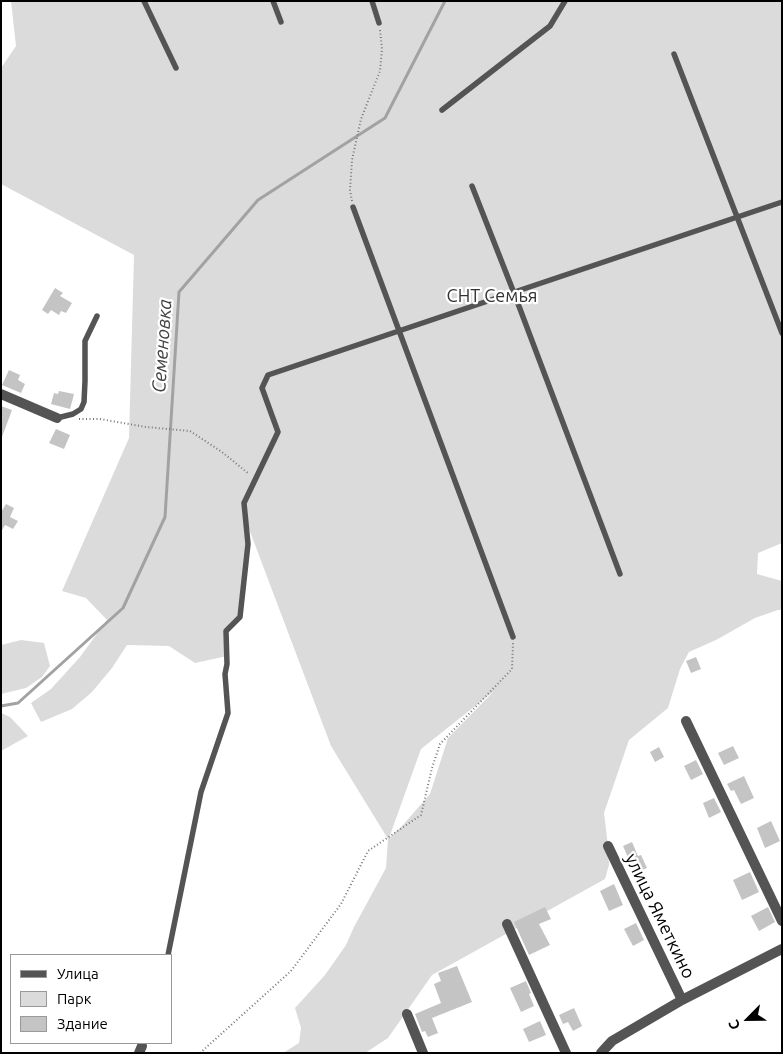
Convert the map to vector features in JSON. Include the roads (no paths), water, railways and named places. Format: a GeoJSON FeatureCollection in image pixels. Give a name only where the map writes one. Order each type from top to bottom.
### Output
{"type":"FeatureCollection","features":[{"type":"Feature","properties":{"kind":"street"},"geometry":{"type":"LineString","coordinates":[[1,394],[57,418]]}},
{"type":"Feature","properties":{"kind":"street"},"geometry":{"type":"LineString","coordinates":[[686,721],[782,921]]}},
{"type":"Feature","properties":{"kind":"street","name":"улица Яметкино"},"geometry":{"type":"LineString","coordinates":[[608,846],[682,1000]]}},
{"type":"Feature","properties":{"kind":"street"},"geometry":{"type":"LineString","coordinates":[[506,924],[566,1053]]}},
{"type":"Feature","properties":{"kind":"street","name":"улица Яметкино"},"geometry":{"type":"LineString","coordinates":[[601,1053],[612,1041],[682,1000],[782,949]]}},
{"type":"Feature","properties":{"kind":"street"},"geometry":{"type":"LineString","coordinates":[[407,1014],[423,1053]]}},
{"type":"Feature","properties":{"kind":"lane"},"geometry":{"type":"LineString","coordinates":[[144,1],[176,68]]}},
{"type":"Feature","properties":{"kind":"lane"},"geometry":{"type":"LineString","coordinates":[[273,1],[281,22]]}},
{"type":"Feature","properties":{"kind":"lane"},"geometry":{"type":"LineString","coordinates":[[372,1],[379,23]]}},
{"type":"Feature","properties":{"kind":"lane"},"geometry":{"type":"LineString","coordinates":[[442,110],[550,26],[565,1]]}},
{"type":"Feature","properties":{"kind":"lane"},"geometry":{"type":"LineString","coordinates":[[674,54],[782,333]]}},
{"type":"Feature","properties":{"kind":"lane"},"geometry":{"type":"LineString","coordinates":[[472,186],[620,574]]}},
{"type":"Feature","properties":{"kind":"lane"},"geometry":{"type":"LineString","coordinates":[[168,954],[201,792],[228,713],[225,674],[227,664],[226,631],[240,617],[248,544],[244,503],[278,432],[262,388],[268,375],[514,293],[673,237],[738,218],[782,202]]}},
{"type":"Feature","properties":{"kind":"lane"},"geometry":{"type":"LineString","coordinates":[[354,207],[513,637]]}},
{"type":"Feature","properties":{"kind":"lane"},"geometry":{"type":"LineString","coordinates":[[57,418],[73,414],[81,409],[84,402],[85,341],[97,316]]}},
{"type":"Feature","properties":{"kind":"waterway","name":"Семеновка"},"geometry":{"type":"LineString","coordinates":[[1,706],[18,703],[123,608],[165,517],[179,292],[258,200],[385,118],[445,1]]}},
{"type":"Feature","properties":{"kind":"park label","name":"СНТ Семья"},"geometry":{"type":"Point","coordinates":[492,296]}}]}
